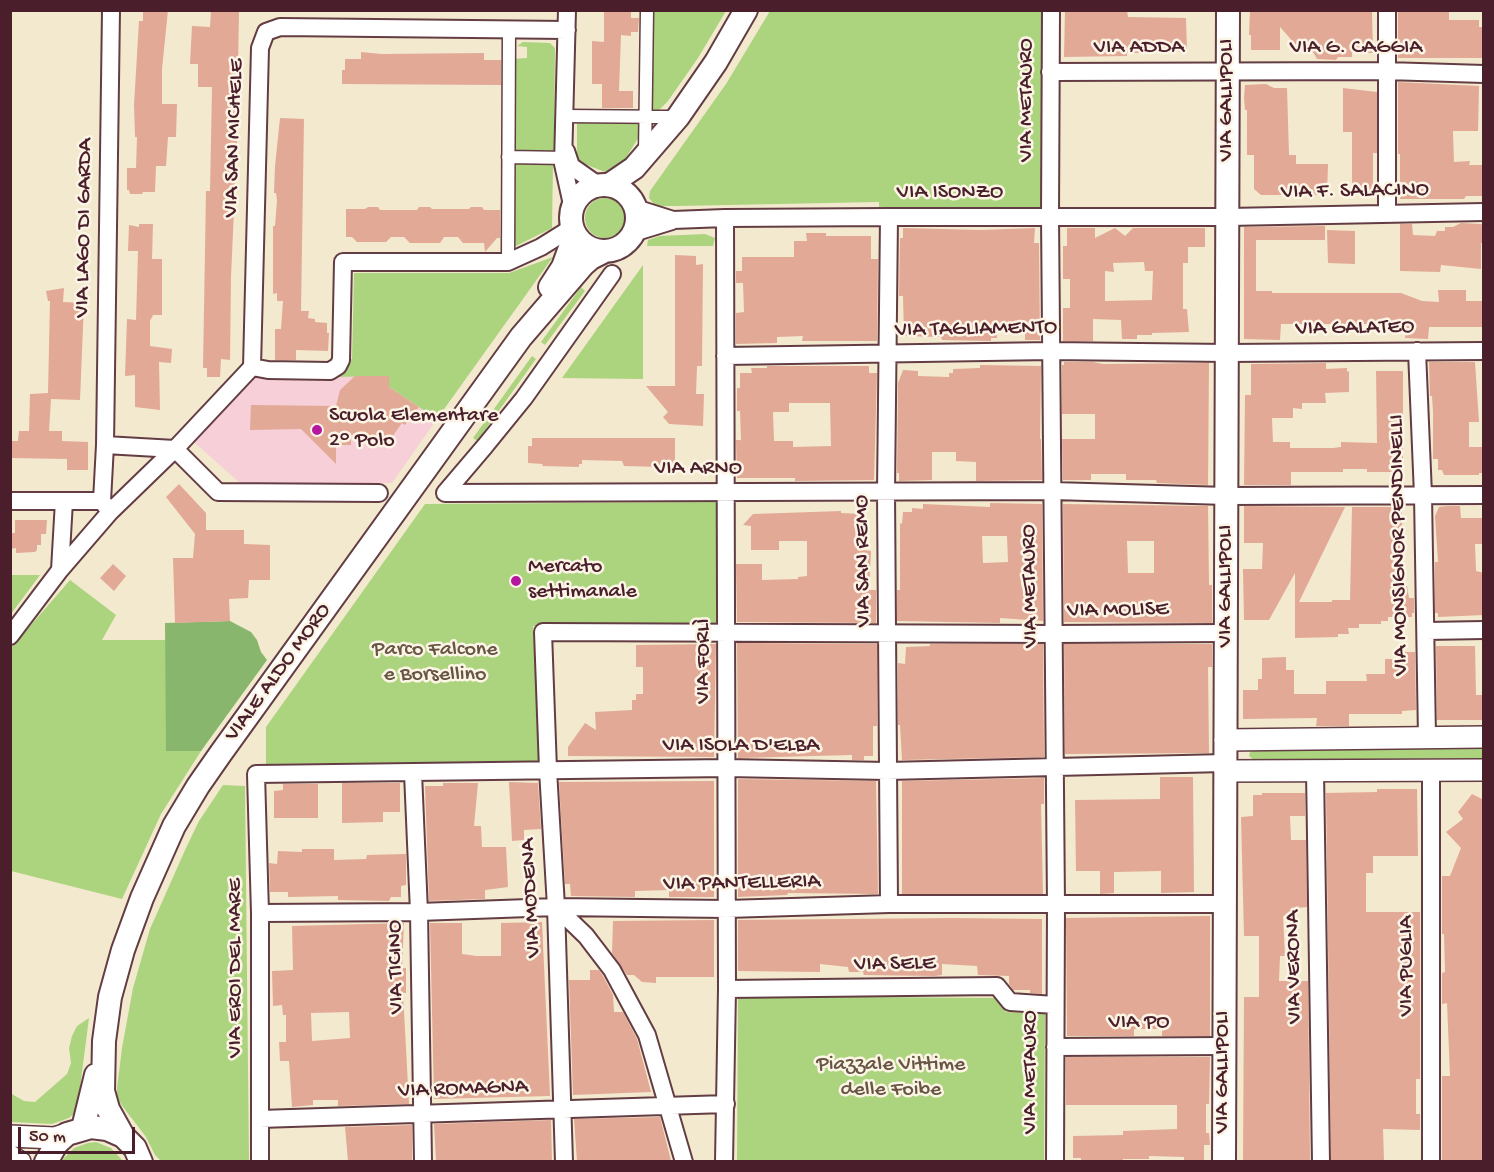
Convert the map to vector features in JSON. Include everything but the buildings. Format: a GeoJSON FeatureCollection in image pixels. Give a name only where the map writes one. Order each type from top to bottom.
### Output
{"type":"FeatureCollection","features":[{"type":"Feature","properties":{"kind":"main road","name":"VIALE ALDO MORO"},"geometry":{"type":"LineString","coordinates":[[521,337],[583,265],[604,251],[621,246],[633,233],[636,225],[634,204],[650,158],[683,112],[746,10]]}},
{"type":"Feature","properties":{"kind":"main road","name":"VIA GALLIPOLI"},"geometry":{"type":"LineString","coordinates":[[1224,1161],[1228,10]]}},
{"type":"Feature","properties":{"kind":"main road","name":"VIALE ALDO MORO"},"geometry":{"type":"LineString","coordinates":[[141,1161],[135,1148],[123,1136],[105,1101],[104,1041],[114,979],[129,932],[158,860],[188,802],[221,753],[521,337],[563,267],[582,193],[604,185],[650,158]]}},
{"type":"Feature","properties":{"kind":"main road"},"geometry":{"type":"LineString","coordinates":[[604,185],[626,193],[634,204]]}},
{"type":"Feature","properties":{"kind":"main road"},"geometry":{"type":"LineString","coordinates":[[574,223],[591,248],[604,251]]}},
{"type":"Feature","properties":{"kind":"main road","name":"VIALE ALDO MORO"},"geometry":{"type":"LineString","coordinates":[[46,1161],[57,1143],[75,1131],[104,1041]]}},
{"type":"Feature","properties":{"kind":"main road"},"geometry":{"type":"LineString","coordinates":[[75,1131],[99,1127],[123,1136]]}},
{"type":"Feature","properties":{"kind":"street","name":"VIA LAGO DI GARDA"},"geometry":{"type":"LineString","coordinates":[[106,507],[111,10]]}},
{"type":"Feature","properties":{"kind":"street"},"geometry":{"type":"LineString","coordinates":[[10,636],[106,507],[174,449],[252,367],[268,370],[330,370],[338,366],[341,360],[343,262],[508,262],[541,246],[574,223],[563,170],[567,10]]}},
{"type":"Feature","properties":{"kind":"street"},"geometry":{"type":"LineString","coordinates":[[647,10],[646,117],[650,158]]}},
{"type":"Feature","properties":{"kind":"street","name":"VIA METAURO"},"geometry":{"type":"LineString","coordinates":[[1051,10],[1050,216],[1056,904],[1055,1161]]}},
{"type":"Feature","properties":{"kind":"street"},"geometry":{"type":"LineString","coordinates":[[1387,10],[1387,214]]}},
{"type":"Feature","properties":{"kind":"street","name":"VIA SAN MICHELE"},"geometry":{"type":"LineString","coordinates":[[252,367],[260,48],[266,32],[280,27],[567,30]]}},
{"type":"Feature","properties":{"kind":"street"},"geometry":{"type":"LineString","coordinates":[[508,262],[509,29]]}},
{"type":"Feature","properties":{"kind":"street","name":"VIA G. CAGGIA"},"geometry":{"type":"LineString","coordinates":[[1228,72],[1386,71],[1484,74]]}},
{"type":"Feature","properties":{"kind":"street","name":"VIA ADDA"},"geometry":{"type":"LineString","coordinates":[[1050,72],[1228,72]]}},
{"type":"Feature","properties":{"kind":"street"},"geometry":{"type":"LineString","coordinates":[[565,116],[646,117],[683,112]]}},
{"type":"Feature","properties":{"kind":"street"},"geometry":{"type":"LineString","coordinates":[[508,157],[565,154]]}},
{"type":"Feature","properties":{"kind":"street"},"geometry":{"type":"LineString","coordinates":[[565,154],[571,166],[604,185]]}},
{"type":"Feature","properties":{"kind":"street"},"geometry":{"type":"LineString","coordinates":[[634,204],[673,220]]}},
{"type":"Feature","properties":{"kind":"street","name":"VIA F. SALACINO"},"geometry":{"type":"LineString","coordinates":[[1228,217],[1484,212]]}},
{"type":"Feature","properties":{"kind":"street","name":"VIA ISONZO"},"geometry":{"type":"LineString","coordinates":[[673,220],[1050,216],[1228,217]]}},
{"type":"Feature","properties":{"kind":"street","name":"VIA SAN REMO"},"geometry":{"type":"LineString","coordinates":[[889,217],[886,492],[890,904]]}},
{"type":"Feature","properties":{"kind":"street","name":"VIA FORLÌ"},"geometry":{"type":"LineString","coordinates":[[724,1161],[727,990],[725,218]]}},
{"type":"Feature","properties":{"kind":"street"},"geometry":{"type":"LineString","coordinates":[[633,233],[673,220]]}},
{"type":"Feature","properties":{"kind":"street","name":"VIA ARNO"},"geometry":{"type":"LineString","coordinates":[[612,274],[524,398],[445,493],[1053,491],[1227,496],[1484,495]]}},
{"type":"Feature","properties":{"kind":"street","name":"VIA TAGLIAMENTO"},"geometry":{"type":"LineString","coordinates":[[725,356],[1051,351],[1228,353]]}},
{"type":"Feature","properties":{"kind":"street","name":"VIA MONSIGNOR PENDINELLI"},"geometry":{"type":"LineString","coordinates":[[1417,351],[1423,495],[1427,738]]}},
{"type":"Feature","properties":{"kind":"street","name":"VIA GALATEO"},"geometry":{"type":"LineString","coordinates":[[1228,353],[1484,351]]}},
{"type":"Feature","properties":{"kind":"street"},"geometry":{"type":"LineString","coordinates":[[105,445],[174,449],[218,492],[379,494]]}},
{"type":"Feature","properties":{"kind":"street"},"geometry":{"type":"LineString","coordinates":[[10,501],[64,501],[106,507]]}},
{"type":"Feature","properties":{"kind":"street"},"geometry":{"type":"LineString","coordinates":[[60,570],[64,501]]}},
{"type":"Feature","properties":{"kind":"street"},"geometry":{"type":"LineString","coordinates":[[1426,631],[1484,630]]}},
{"type":"Feature","properties":{"kind":"street","name":"VIA MOLISE"},"geometry":{"type":"LineString","coordinates":[[543,632],[1226,633]]}},
{"type":"Feature","properties":{"kind":"street","name":"VIA MODENA"},"geometry":{"type":"LineString","coordinates":[[543,632],[556,907],[564,1161]]}},
{"type":"Feature","properties":{"kind":"street"},"geometry":{"type":"LineString","coordinates":[[1226,740],[1484,737]]}},
{"type":"Feature","properties":{"kind":"street","name":"VIA ISOLA D'ELBA"},"geometry":{"type":"LineString","coordinates":[[256,774],[727,768],[887,771],[1055,767],[1225,767]]}},
{"type":"Feature","properties":{"kind":"street"},"geometry":{"type":"LineString","coordinates":[[1225,767],[1315,771],[1484,771]]}},
{"type":"Feature","properties":{"kind":"street","name":"VIA VERONA"},"geometry":{"type":"LineString","coordinates":[[1315,771],[1320,1161]]}},
{"type":"Feature","properties":{"kind":"street","name":"VIA PUGLIA"},"geometry":{"type":"LineString","coordinates":[[1431,771],[1431,1161]]}},
{"type":"Feature","properties":{"kind":"street","name":"VIA TICINO"},"geometry":{"type":"LineString","coordinates":[[413,772],[423,1161]]}},
{"type":"Feature","properties":{"kind":"street","name":"VIA EROI DEL MARE"},"geometry":{"type":"LineString","coordinates":[[256,774],[260,913],[260,1161]]}},
{"type":"Feature","properties":{"kind":"street","name":"VIA PANTELLERIA"},"geometry":{"type":"LineString","coordinates":[[260,913],[418,912],[556,907],[727,909],[890,904],[1226,904]]}},
{"type":"Feature","properties":{"kind":"street"},"geometry":{"type":"LineString","coordinates":[[556,907],[586,936],[612,970],[647,1035],[684,1161]]}},
{"type":"Feature","properties":{"kind":"street","name":"VIA SELE"},"geometry":{"type":"LineString","coordinates":[[727,990],[997,986],[1010,1002],[1055,1005]]}},
{"type":"Feature","properties":{"kind":"street","name":"VIA PO"},"geometry":{"type":"LineString","coordinates":[[1055,1047],[1224,1046]]}},
{"type":"Feature","properties":{"kind":"street","name":"VIA ROMAGNA"},"geometry":{"type":"LineString","coordinates":[[260,1119],[726,1104]]}},
{"type":"Feature","properties":{"kind":"street"},"geometry":{"type":"LineString","coordinates":[[10,1136],[55,1138],[75,1131]]}},
{"type":"Feature","properties":{"kind":"street"},"geometry":{"type":"LineString","coordinates":[[10,1156],[20,1161]]}},
{"type":"Feature","properties":{"kind":"shaded area","name":"Scuola Elementare 2° Polo"},"geometry":{"type":"Polygon","coordinates":[[[389,376],[389,387],[437,419],[392,483],[241,484],[194,442],[254,377],[389,376]]]}},
{"type":"Feature","properties":{"kind":"green space"},"geometry":{"type":"Polygon","coordinates":[[[650,11],[726,11],[698,58],[668,101],[656,113],[649,112],[650,11]]]}},
{"type":"Feature","properties":{"kind":"green space"},"geometry":{"type":"Polygon","coordinates":[[[770,11],[1041,11],[1042,204],[1039,208],[879,207],[879,202],[678,206],[660,206],[653,203],[649,198],[650,191],[726,84],[770,11]]]}},
{"type":"Feature","properties":{"kind":"green space"},"geometry":{"type":"Polygon","coordinates":[[[523,42],[550,43],[555,48],[554,153],[510,152],[511,59],[527,58],[527,47],[517,46],[523,42]]]}},
{"type":"Feature","properties":{"kind":"green space"},"geometry":{"type":"Polygon","coordinates":[[[577,119],[643,120],[642,132],[619,169],[605,172],[582,163],[577,158],[577,119]]]}},
{"type":"Feature","properties":{"kind":"green space"},"geometry":{"type":"Polygon","coordinates":[[[510,163],[553,164],[552,228],[510,249],[510,163]]]}},
{"type":"Feature","properties":{"kind":"green space"},"geometry":{"type":"Polygon","coordinates":[[[605,198],[619,204],[625,218],[619,232],[605,238],[591,232],[585,218],[591,204],[605,198]]]}},
{"type":"Feature","properties":{"kind":"green space"},"geometry":{"type":"Polygon","coordinates":[[[705,234],[715,238],[713,246],[647,246],[648,240],[660,236],[705,234]]]}},
{"type":"Feature","properties":{"kind":"green space"},"geometry":{"type":"Polygon","coordinates":[[[553,257],[437,419],[389,387],[389,376],[336,377],[344,372],[349,360],[352,359],[354,273],[509,273],[553,257]]]}},
{"type":"Feature","properties":{"kind":"green space"},"geometry":{"type":"Polygon","coordinates":[[[643,265],[643,379],[562,378],[643,265]]]}},
{"type":"Feature","properties":{"kind":"green space"},"geometry":{"type":"Polygon","coordinates":[[[581,287],[585,291],[545,345],[541,342],[581,287]]]}},
{"type":"Feature","properties":{"kind":"green space"},"geometry":{"type":"Polygon","coordinates":[[[532,356],[536,359],[477,441],[473,438],[532,356]]]}},
{"type":"Feature","properties":{"kind":"green space","name":"Parco Falcone e Borsellino"},"geometry":{"type":"Polygon","coordinates":[[[721,502],[722,626],[533,626],[540,761],[266,764],[266,727],[425,504],[721,502]]]}},
{"type":"Feature","properties":{"kind":"green space"},"geometry":{"type":"Polygon","coordinates":[[[10,575],[40,575],[11,614],[10,575]]]}},
{"type":"Feature","properties":{"kind":"green space"},"geometry":{"type":"Polygon","coordinates":[[[70,580],[116,615],[102,640],[166,640],[166,750],[201,751],[161,814],[122,899],[11,871],[11,648],[70,580]]]}},
{"type":"Feature","properties":{"kind":"green space"},"geometry":{"type":"Polygon","coordinates":[[[230,621],[251,632],[267,660],[201,751],[166,751],[165,623],[230,621]]]}},
{"type":"Feature","properties":{"kind":"green space"},"geometry":{"type":"Polygon","coordinates":[[[1484,748],[1483,758],[1254,760],[1249,756],[1254,750],[1484,748]]]}},
{"type":"Feature","properties":{"kind":"green space"},"geometry":{"type":"Polygon","coordinates":[[[223,785],[245,786],[249,1161],[161,1161],[117,1099],[122,1048],[133,988],[150,929],[199,821],[223,785]]]}},
{"type":"Feature","properties":{"kind":"green space","name":"Piazzale Vittime delle Foibe"},"geometry":{"type":"Polygon","coordinates":[[[738,996],[995,998],[1006,1012],[1045,1014],[1044,1161],[737,1162],[738,996]]]}},
{"type":"Feature","properties":{"kind":"green space"},"geometry":{"type":"Polygon","coordinates":[[[89,1018],[77,1111],[69,1118],[52,1124],[11,1122],[10,1093],[24,1101],[35,1102],[67,1074],[71,1063],[69,1048],[72,1036],[77,1026],[89,1018]]]}},
{"type":"Feature","properties":{"kind":"green space"},"geometry":{"type":"Polygon","coordinates":[[[96,1142],[111,1148],[123,1161],[61,1161],[74,1148],[96,1142]]]}},
{"type":"Feature","properties":{"kind":"place","name":"Scuola Elementare 2° Polo"},"geometry":{"type":"Point","coordinates":[317,430]}},
{"type":"Feature","properties":{"kind":"place","name":"Mercato settimanale"},"geometry":{"type":"Point","coordinates":[516,581]}}]}
